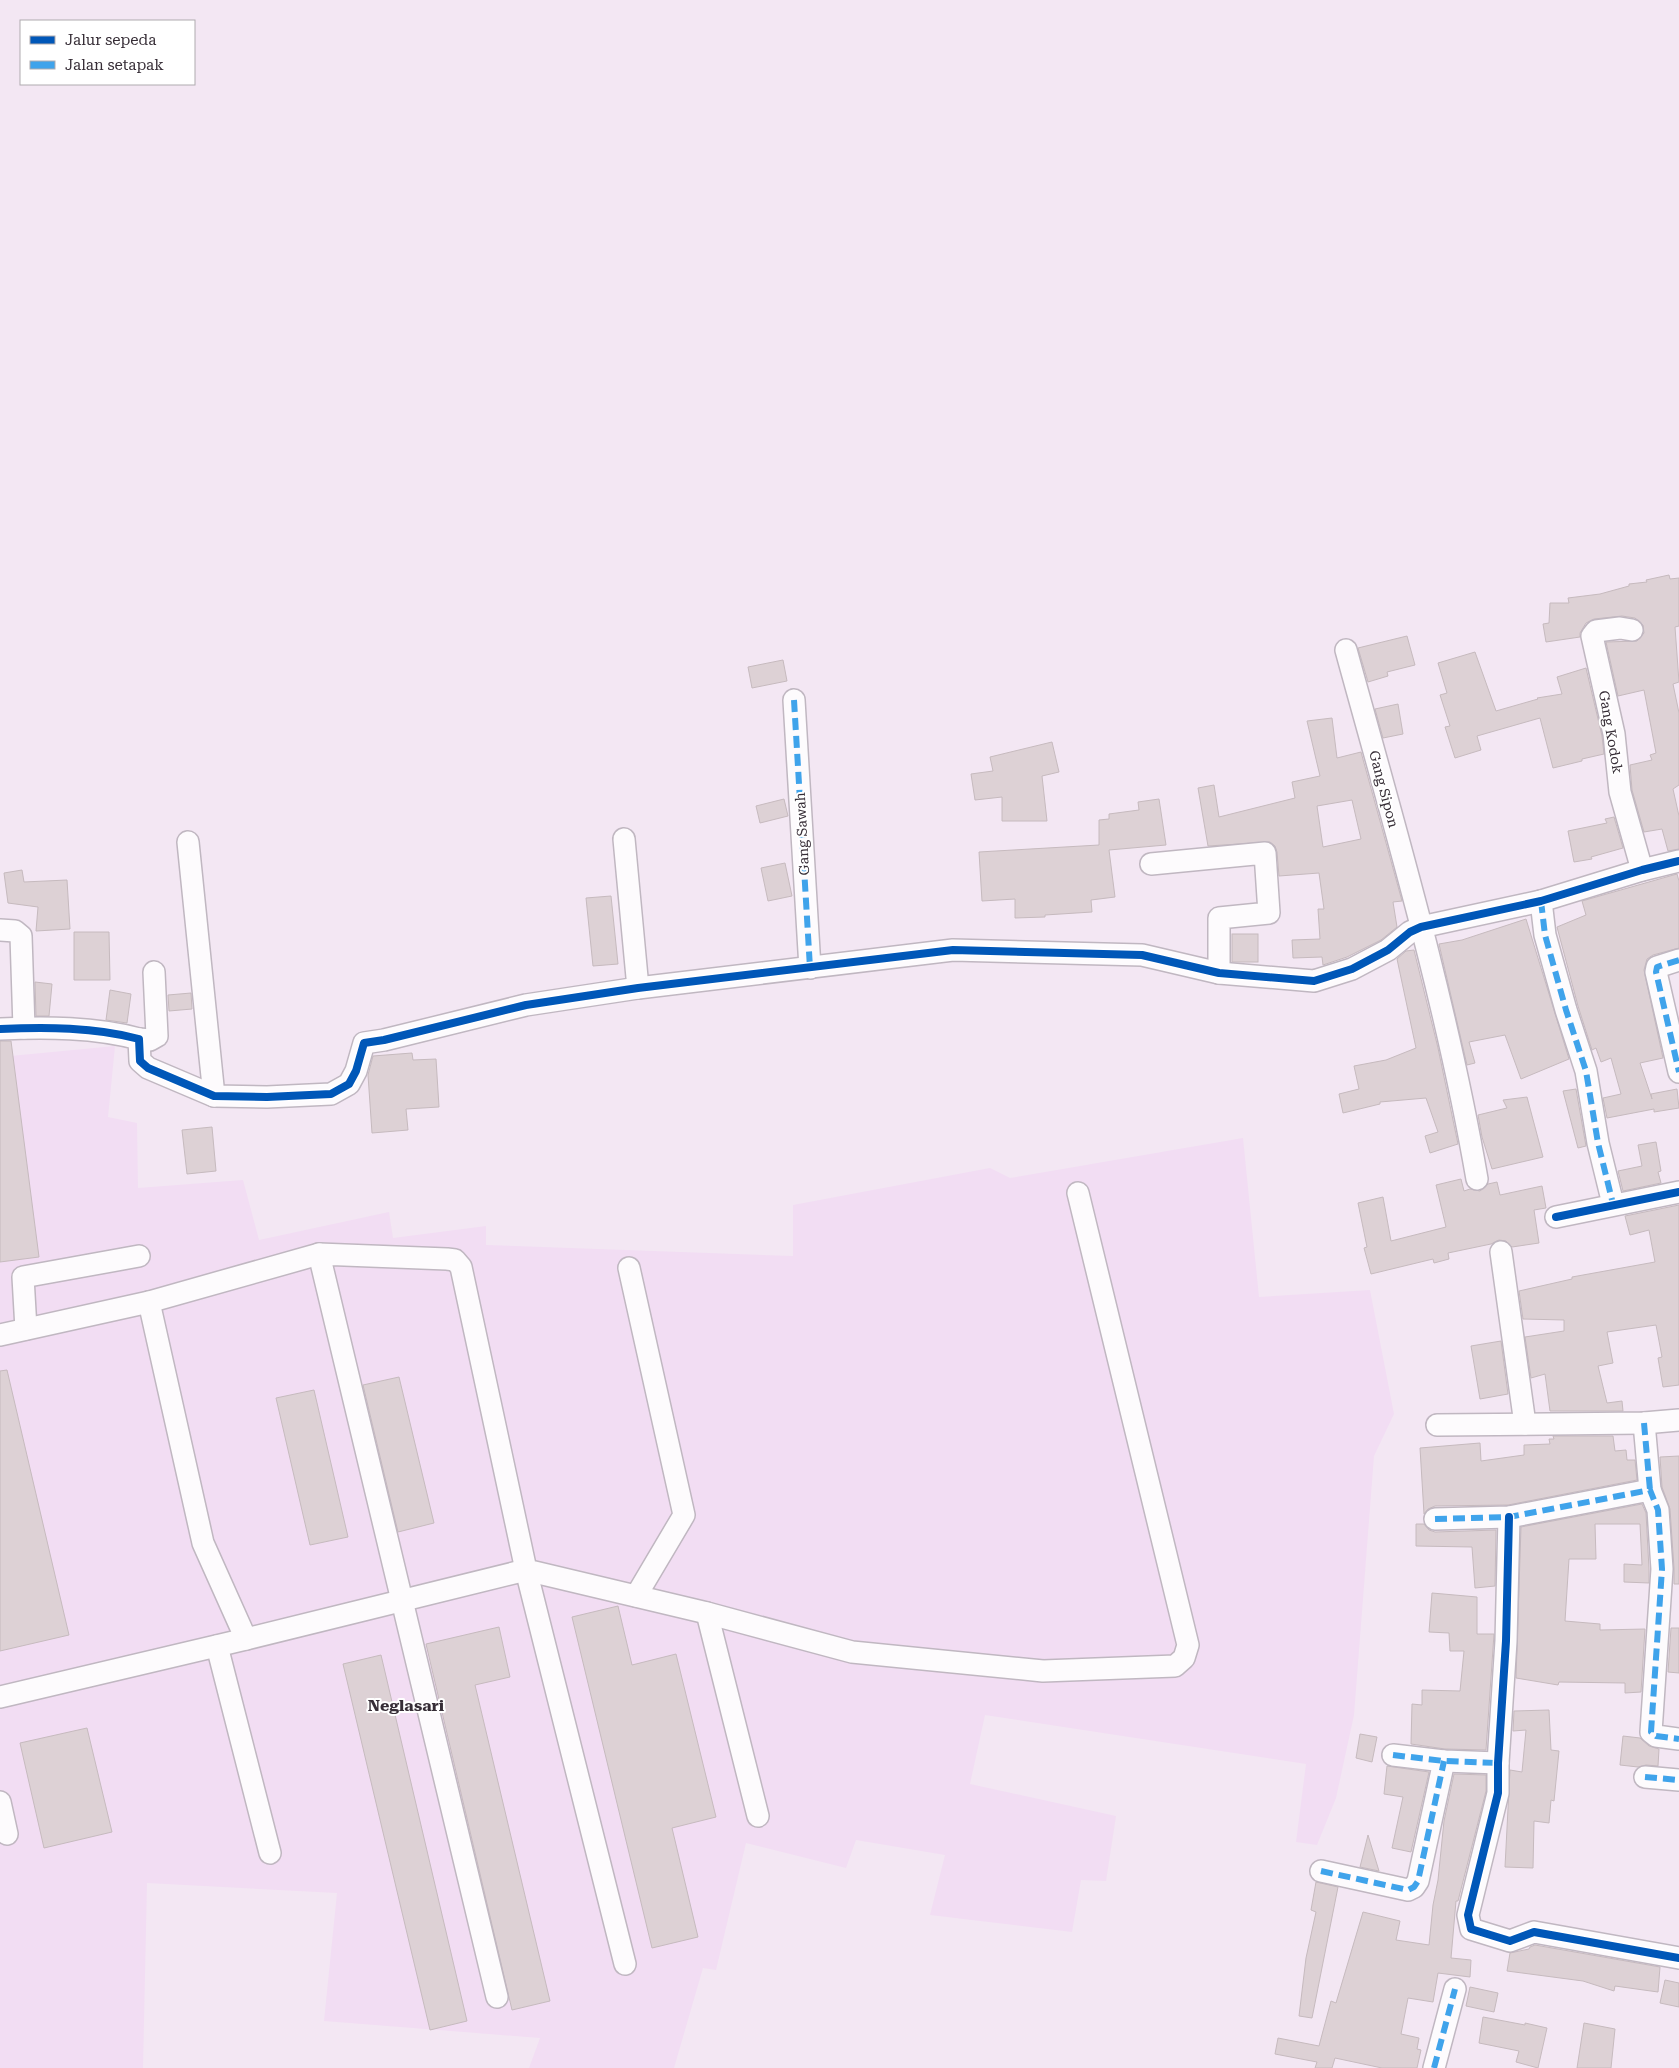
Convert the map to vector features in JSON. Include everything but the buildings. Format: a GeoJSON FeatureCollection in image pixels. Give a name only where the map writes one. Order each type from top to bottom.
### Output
{"type":"FeatureCollection","features":[{"type":"Feature","properties":{"kind":"street","name":"Gang Kodok"},"geometry":{"type":"LineString","coordinates":[[1632,630],[1620,628],[1596,631],[1592,636],[1614,734],[1620,792],[1642,870]]}},
{"type":"Feature","properties":{"kind":"street","name":"Gang Sipon"},"geometry":{"type":"LineString","coordinates":[[1346,650],[1421,927],[1466,1111],[1477,1179]]}},
{"type":"Feature","properties":{"kind":"street","name":"Gang Sawah"},"geometry":{"type":"LineString","coordinates":[[794,700],[810,968]]}},
{"type":"Feature","properties":{"kind":"street"},"geometry":{"type":"LineString","coordinates":[[624,840],[638,988]]}},
{"type":"Feature","properties":{"kind":"street"},"geometry":{"type":"LineString","coordinates":[[188,842],[214,1096]]}},
{"type":"Feature","properties":{"kind":"street"},"geometry":{"type":"LineString","coordinates":[[1151,864],[1265,853],[1269,913],[1219,918],[1219,973]]}},
{"type":"Feature","properties":{"kind":"street"},"geometry":{"type":"LineString","coordinates":[[139,1039],[140,1060],[148,1068],[214,1096],[331,1094],[349,1084],[356,1071],[364,1043],[384,1040],[526,1005],[638,988],[952,950],[1142,955],[1219,973],[1314,981],[1352,969],[1388,950],[1410,932],[1421,927],[1541,901],[1642,870],[1679,861]]}},
{"type":"Feature","properties":{"kind":"street"},"geometry":{"type":"LineString","coordinates":[[1541,901],[1545,935],[1586,1071],[1598,1143],[1614,1204]]}},
{"type":"Feature","properties":{"kind":"street"},"geometry":{"type":"LineString","coordinates":[[0,930],[15,930],[21,936],[24,1028]]}},
{"type":"Feature","properties":{"kind":"street"},"geometry":{"type":"LineString","coordinates":[[1679,960],[1657,967],[1656,972],[1679,1072]]}},
{"type":"Feature","properties":{"kind":"street"},"geometry":{"type":"LineString","coordinates":[[0,1029],[24,1028],[115,1032],[150,1040],[157,1036],[154,972]]}},
{"type":"Feature","properties":{"kind":"street"},"geometry":{"type":"LineString","coordinates":[[1556,1216],[1679,1192]]}},
{"type":"Feature","properties":{"kind":"street"},"geometry":{"type":"LineString","coordinates":[[0,1697],[526,1570],[636,1596],[852,1652],[1043,1671],[1175,1666],[1184,1658],[1188,1645],[1078,1193]]}},
{"type":"Feature","properties":{"kind":"street"},"geometry":{"type":"LineString","coordinates":[[1500,1252],[1525,1424]]}},
{"type":"Feature","properties":{"kind":"street"},"geometry":{"type":"LineString","coordinates":[[319,1254],[497,1997]]}},
{"type":"Feature","properties":{"kind":"street"},"geometry":{"type":"LineString","coordinates":[[0,1335],[149,1302],[319,1254],[455,1260],[461,1267],[526,1570],[625,1964]]}},
{"type":"Feature","properties":{"kind":"street"},"geometry":{"type":"LineString","coordinates":[[26,1330],[23,1277],[139,1256]]}},
{"type":"Feature","properties":{"kind":"street"},"geometry":{"type":"LineString","coordinates":[[629,1268],[684,1515],[636,1596]]}},
{"type":"Feature","properties":{"kind":"street"},"geometry":{"type":"LineString","coordinates":[[149,1302],[203,1543],[246,1639]]}},
{"type":"Feature","properties":{"kind":"street"},"geometry":{"type":"LineString","coordinates":[[1437,1425],[1644,1423],[1679,1420]]}},
{"type":"Feature","properties":{"kind":"street"},"geometry":{"type":"LineString","coordinates":[[1644,1423],[1650,1490],[1658,1510],[1662,1569],[1651,1732],[1656,1736],[1679,1739]]}},
{"type":"Feature","properties":{"kind":"street"},"geometry":{"type":"LineString","coordinates":[[1435,1519],[1509,1516],[1650,1490]]}},
{"type":"Feature","properties":{"kind":"street"},"geometry":{"type":"LineString","coordinates":[[1509,1516],[1506,1641],[1498,1763],[1498,1793],[1468,1915],[1471,1928],[1510,1941],[1534,1932],[1679,1958]]}},
{"type":"Feature","properties":{"kind":"street"},"geometry":{"type":"LineString","coordinates":[[707,1614],[758,1816]]}},
{"type":"Feature","properties":{"kind":"street"},"geometry":{"type":"LineString","coordinates":[[217,1646],[270,1853]]}},
{"type":"Feature","properties":{"kind":"street"},"geometry":{"type":"LineString","coordinates":[[1393,1755],[1444,1762],[1498,1763]]}},
{"type":"Feature","properties":{"kind":"street"},"geometry":{"type":"LineString","coordinates":[[1321,1871],[1408,1890],[1414,1887],[1418,1881],[1444,1762]]}},
{"type":"Feature","properties":{"kind":"street"},"geometry":{"type":"LineString","coordinates":[[1644,1777],[1679,1780]]}},
{"type":"Feature","properties":{"kind":"street"},"geometry":{"type":"LineString","coordinates":[[0,1802],[8,1834]]}},
{"type":"Feature","properties":{"kind":"street"},"geometry":{"type":"LineString","coordinates":[[1434,2068],[1455,1989]]}},
{"type":"Feature","properties":{"kind":"shaded area"},"geometry":{"type":"Polygon","coordinates":[[[115,1046],[108,1117],[137,1123],[138,1188],[243,1180],[259,1240],[389,1212],[393,1238],[486,1226],[486,1245],[793,1256],[793,1205],[990,1168],[1010,1178],[1243,1138],[1259,1297],[1370,1290],[1394,1414],[1374,1456],[1354,1715],[1336,1798],[1317,1845],[1296,1842],[1306,1764],[985,1715],[970,1784],[1116,1816],[1106,1881],[1081,1880],[1072,1932],[930,1915],[945,1855],[856,1840],[846,1868],[746,1843],[716,1970],[703,1968],[674,2068],[529,2068],[540,2038],[324,2021],[337,1893],[147,1883],[143,2068],[0,2068],[0,1057],[115,1046]]]}},
{"type":"Feature","properties":{"kind":"marked path"},"geometry":{"type":"LineString","coordinates":[[794,700],[810,968]]}},
{"type":"Feature","properties":{"kind":"marked path"},"geometry":{"type":"LineString","coordinates":[[1541,901],[1545,935],[1566,1010],[1586,1071],[1598,1143],[1613,1204]]}},
{"type":"Feature","properties":{"kind":"marked path"},"geometry":{"type":"LineString","coordinates":[[1679,960],[1657,967],[1656,972],[1679,1072]]}},
{"type":"Feature","properties":{"kind":"marked path"},"geometry":{"type":"LineString","coordinates":[[1644,1423],[1650,1490]]}},
{"type":"Feature","properties":{"kind":"marked path"},"geometry":{"type":"LineString","coordinates":[[1435,1519],[1509,1517],[1650,1490],[1658,1510],[1662,1569],[1651,1732],[1656,1736],[1679,1739]]}},
{"type":"Feature","properties":{"kind":"marked path"},"geometry":{"type":"LineString","coordinates":[[1393,1755],[1444,1761],[1498,1763]]}},
{"type":"Feature","properties":{"kind":"marked path"},"geometry":{"type":"LineString","coordinates":[[1321,1871],[1408,1890],[1414,1887],[1418,1881],[1444,1761]]}},
{"type":"Feature","properties":{"kind":"marked path"},"geometry":{"type":"LineString","coordinates":[[1645,1777],[1679,1780]]}},
{"type":"Feature","properties":{"kind":"marked path"},"geometry":{"type":"LineString","coordinates":[[1434,2068],[1455,1989]]}},
{"type":"Feature","properties":{"kind":"cycle path"},"geometry":{"type":"LineString","coordinates":[[0,1029],[88,1030],[139,1039],[140,1061],[148,1068],[214,1096],[267,1097],[331,1094],[349,1084],[356,1071],[364,1043],[384,1040],[526,1005],[638,988],[953,950],[1142,955],[1219,973],[1314,981],[1352,969],[1388,950],[1410,932],[1421,927],[1541,901],[1642,870],[1679,861]]}},
{"type":"Feature","properties":{"kind":"cycle path"},"geometry":{"type":"LineString","coordinates":[[1556,1217],[1679,1192]]}},
{"type":"Feature","properties":{"kind":"cycle path"},"geometry":{"type":"LineString","coordinates":[[1509,1517],[1506,1641],[1498,1763],[1498,1793],[1468,1915],[1471,1929],[1510,1941],[1534,1932],[1679,1958]]}},
{"type":"Feature","properties":{"kind":"district","name":"Neglasari"},"geometry":{"type":"Point","coordinates":[406,1705]}}]}
